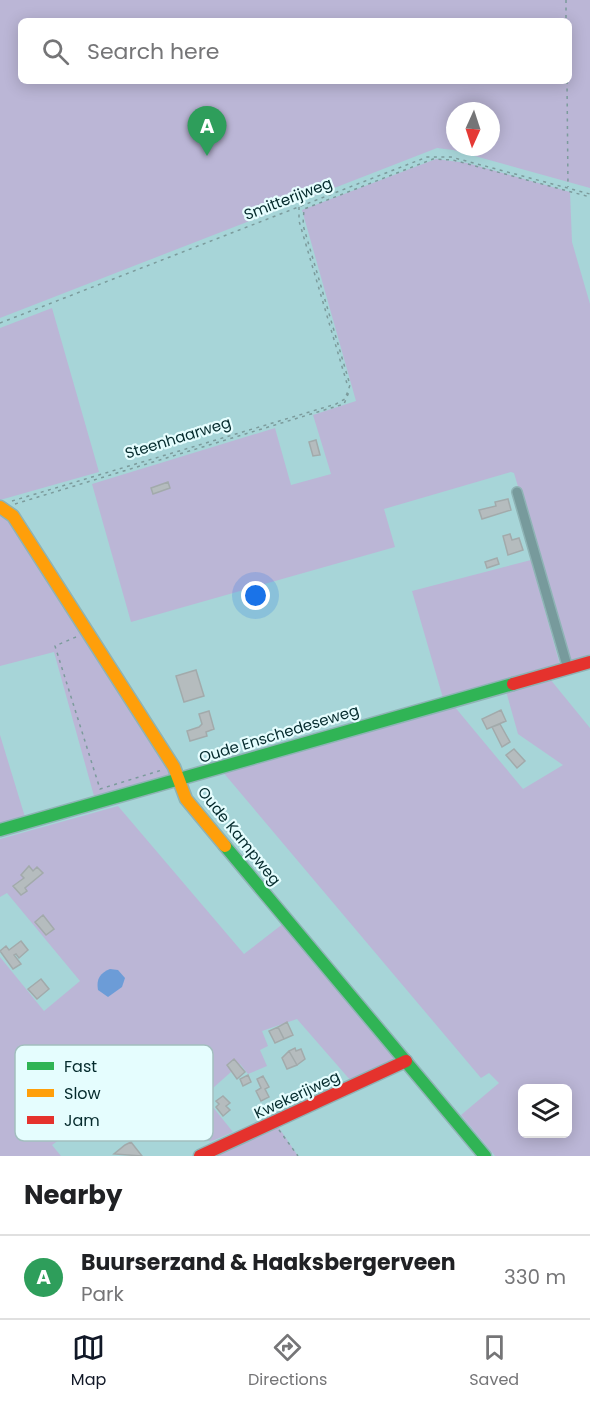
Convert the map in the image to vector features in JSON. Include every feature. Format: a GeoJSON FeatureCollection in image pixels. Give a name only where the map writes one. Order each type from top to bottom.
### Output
{"type":"FeatureCollection","features":[{"type":"Feature","properties":{"kind":"street"},"geometry":{"type":"LineString","coordinates":[[517,492],[568,669]]}},
{"type":"Feature","properties":{"kind":"street","name":"Oude Kampweg"},"geometry":{"type":"LineString","coordinates":[[3,508],[88,632],[174,767],[186,799],[485,1156]]}},
{"type":"Feature","properties":{"kind":"street","name":"Oude Enschedeseweg"},"geometry":{"type":"LineString","coordinates":[[0,830],[590,662]]}},
{"type":"Feature","properties":{"kind":"street","name":"Kwekerijweg"},"geometry":{"type":"LineString","coordinates":[[200,1156],[406,1061]]}},
{"type":"Feature","properties":{"kind":"path"},"geometry":{"type":"LineString","coordinates":[[566,0],[566,18]]}},
{"type":"Feature","properties":{"kind":"path"},"geometry":{"type":"LineString","coordinates":[[349,390],[350,385],[303,225],[302,212],[315,204],[434,159],[453,160],[568,190],[567,84]]}},
{"type":"Feature","properties":{"kind":"path","name":"Smitterijweg"},"geometry":{"type":"LineString","coordinates":[[0,323],[299,206],[436,156],[451,157],[590,196]]}},
{"type":"Feature","properties":{"kind":"path"},"geometry":{"type":"LineString","coordinates":[[299,206],[299,221],[349,390]]}},
{"type":"Feature","properties":{"kind":"path","name":"Steenhaarweg"},"geometry":{"type":"LineString","coordinates":[[3,508],[345,404],[349,390]]}},
{"type":"Feature","properties":{"kind":"path"},"geometry":{"type":"LineString","coordinates":[[88,632],[55,646],[100,789],[174,767]]}},
{"type":"Feature","properties":{"kind":"path"},"geometry":{"type":"LineString","coordinates":[[273,1122],[298,1156]]}},
{"type":"Feature","properties":{"kind":"shaded area"},"geometry":{"type":"Polygon","coordinates":[[[0,0],[590,0],[590,188],[475,156],[500,156],[500,102],[446,102],[446,149],[437,148],[0,318],[0,0]]]}},
{"type":"Feature","properties":{"kind":"shaded area"},"geometry":{"type":"Polygon","coordinates":[[[436,159],[467,163],[570,192],[572,242],[590,304],[590,656],[572,661],[569,659],[514,473],[511,472],[384,509],[395,547],[131,622],[92,484],[275,428],[291,485],[331,474],[313,415],[356,401],[302,210],[436,159]]]}},
{"type":"Feature","properties":{"kind":"shaded area"},"geometry":{"type":"Polygon","coordinates":[[[52,308],[99,472],[0,500],[0,328],[52,308]]]}},
{"type":"Feature","properties":{"kind":"shaded area"},"geometry":{"type":"Polygon","coordinates":[[[0,512],[15,529],[173,774],[94,796],[54,652],[0,666],[0,512]]]}},
{"type":"Feature","properties":{"kind":"shaded area"},"geometry":{"type":"Polygon","coordinates":[[[531,560],[560,665],[443,698],[412,591],[531,560]]]}},
{"type":"Feature","properties":{"kind":"shaded area"},"geometry":{"type":"Polygon","coordinates":[[[550,679],[590,728],[590,1156],[495,1156],[461,1115],[499,1083],[489,1073],[481,1078],[222,771],[454,706],[523,789],[563,765],[518,734],[506,691],[550,679]]]}},
{"type":"Feature","properties":{"kind":"shaded area"},"geometry":{"type":"Polygon","coordinates":[[[0,735],[25,817],[0,824],[0,735]]]}},
{"type":"Feature","properties":{"kind":"shaded area"},"geometry":{"type":"Polygon","coordinates":[[[118,806],[244,954],[284,923],[397,1058],[351,1081],[297,1019],[262,1031],[268,1046],[260,1050],[267,1066],[248,1074],[240,1064],[213,1088],[213,1045],[15,1045],[15,1141],[57,1141],[52,1145],[61,1156],[0,1156],[0,957],[44,1011],[80,981],[7,893],[0,897],[0,839],[118,806]]]}},
{"type":"Feature","properties":{"kind":"shaded area"},"geometry":{"type":"Polygon","coordinates":[[[213,1107],[233,1132],[213,1141],[213,1107]]]}},
{"type":"Feature","properties":{"kind":"shaded area"},"geometry":{"type":"Polygon","coordinates":[[[277,1125],[298,1156],[210,1156],[277,1125]]]}},
{"type":"Feature","properties":{"kind":"water"},"geometry":{"type":"Polygon","coordinates":[[[110,969],[118,970],[125,978],[122,987],[108,997],[98,990],[98,980],[104,972],[110,969]]]}},
{"type":"Feature","properties":{"kind":"building"},"geometry":{"type":"Polygon","coordinates":[[[316,440],[320,455],[313,456],[309,442],[316,440]]]}},
{"type":"Feature","properties":{"kind":"building"},"geometry":{"type":"Polygon","coordinates":[[[168,482],[170,488],[153,494],[151,488],[168,482]]]}},
{"type":"Feature","properties":{"kind":"building"},"geometry":{"type":"Polygon","coordinates":[[[508,499],[511,510],[482,519],[479,510],[496,506],[495,502],[508,499]]]}},
{"type":"Feature","properties":{"kind":"building"},"geometry":{"type":"Polygon","coordinates":[[[510,534],[512,540],[519,538],[523,550],[508,555],[503,536],[510,534]]]}},
{"type":"Feature","properties":{"kind":"building"},"geometry":{"type":"Polygon","coordinates":[[[497,558],[499,564],[487,568],[485,562],[497,558]]]}},
{"type":"Feature","properties":{"kind":"building"},"geometry":{"type":"Polygon","coordinates":[[[196,670],[204,696],[184,702],[176,676],[196,670]]]}},
{"type":"Feature","properties":{"kind":"building"},"geometry":{"type":"Polygon","coordinates":[[[501,710],[506,721],[487,729],[482,719],[501,710]]]}},
{"type":"Feature","properties":{"kind":"building"},"geometry":{"type":"Polygon","coordinates":[[[209,711],[214,729],[206,732],[207,736],[190,741],[187,731],[199,727],[202,724],[199,714],[209,711]]]}},
{"type":"Feature","properties":{"kind":"building"},"geometry":{"type":"Polygon","coordinates":[[[500,724],[510,742],[502,747],[492,727],[500,724]]]}},
{"type":"Feature","properties":{"kind":"building"},"geometry":{"type":"Polygon","coordinates":[[[514,749],[525,761],[517,768],[506,755],[514,749]]]}},
{"type":"Feature","properties":{"kind":"building"},"geometry":{"type":"Polygon","coordinates":[[[29,866],[33,871],[37,867],[43,873],[25,888],[27,891],[21,895],[13,886],[24,878],[21,875],[29,866]]]}},
{"type":"Feature","properties":{"kind":"building"},"geometry":{"type":"Polygon","coordinates":[[[43,915],[54,929],[46,935],[35,922],[43,915]]]}},
{"type":"Feature","properties":{"kind":"building"},"geometry":{"type":"Polygon","coordinates":[[[21,941],[28,950],[19,958],[16,954],[14,955],[21,964],[13,969],[0,951],[6,946],[9,950],[21,941]]]}},
{"type":"Feature","properties":{"kind":"building"},"geometry":{"type":"Polygon","coordinates":[[[41,979],[49,989],[37,999],[28,989],[41,979]]]}},
{"type":"Feature","properties":{"kind":"building"},"geometry":{"type":"Polygon","coordinates":[[[287,1022],[293,1035],[284,1039],[278,1027],[287,1022]]]}},
{"type":"Feature","properties":{"kind":"building"},"geometry":{"type":"Polygon","coordinates":[[[278,1027],[284,1039],[275,1043],[269,1031],[278,1027]]]}},
{"type":"Feature","properties":{"kind":"building"},"geometry":{"type":"Polygon","coordinates":[[[295,1048],[296,1051],[301,1049],[305,1059],[297,1065],[289,1051],[295,1048]]]}},
{"type":"Feature","properties":{"kind":"building"},"geometry":{"type":"Polygon","coordinates":[[[289,1051],[297,1065],[287,1069],[282,1058],[289,1051]]]}},
{"type":"Feature","properties":{"kind":"building"},"geometry":{"type":"Polygon","coordinates":[[[234,1059],[245,1072],[237,1079],[227,1065],[234,1059]]]}},
{"type":"Feature","properties":{"kind":"building"},"geometry":{"type":"Polygon","coordinates":[[[248,1075],[251,1082],[243,1086],[240,1079],[248,1075]]]}},
{"type":"Feature","properties":{"kind":"building"},"geometry":{"type":"Polygon","coordinates":[[[263,1076],[269,1087],[265,1089],[269,1097],[261,1101],[256,1091],[261,1088],[257,1079],[263,1076]]]}},
{"type":"Feature","properties":{"kind":"building"},"geometry":{"type":"Polygon","coordinates":[[[223,1096],[230,1103],[226,1106],[230,1110],[223,1116],[216,1107],[219,1104],[216,1101],[223,1096]]]}},
{"type":"Feature","properties":{"kind":"building"},"geometry":{"type":"Polygon","coordinates":[[[131,1142],[142,1156],[114,1154],[125,1145],[131,1142]]]}},
{"type":"Feature","properties":{"kind":"traffic: fast"},"geometry":{"type":"LineString","coordinates":[[0,830],[513,684]]}},
{"type":"Feature","properties":{"kind":"traffic: fast"},"geometry":{"type":"LineString","coordinates":[[225,846],[485,1156]]}},
{"type":"Feature","properties":{"kind":"traffic: slow"},"geometry":{"type":"LineString","coordinates":[[0,507],[13,516],[174,767],[186,799],[225,846]]}},
{"type":"Feature","properties":{"kind":"traffic: jam"},"geometry":{"type":"LineString","coordinates":[[513,684],[590,662]]}},
{"type":"Feature","properties":{"kind":"traffic: jam"},"geometry":{"type":"LineString","coordinates":[[200,1156],[406,1061]]}},
{"type":"Feature","properties":{"kind":"place","name":"Buurserzand & Haaksbergerveen"},"geometry":{"type":"Point","coordinates":[207,156]}}]}
